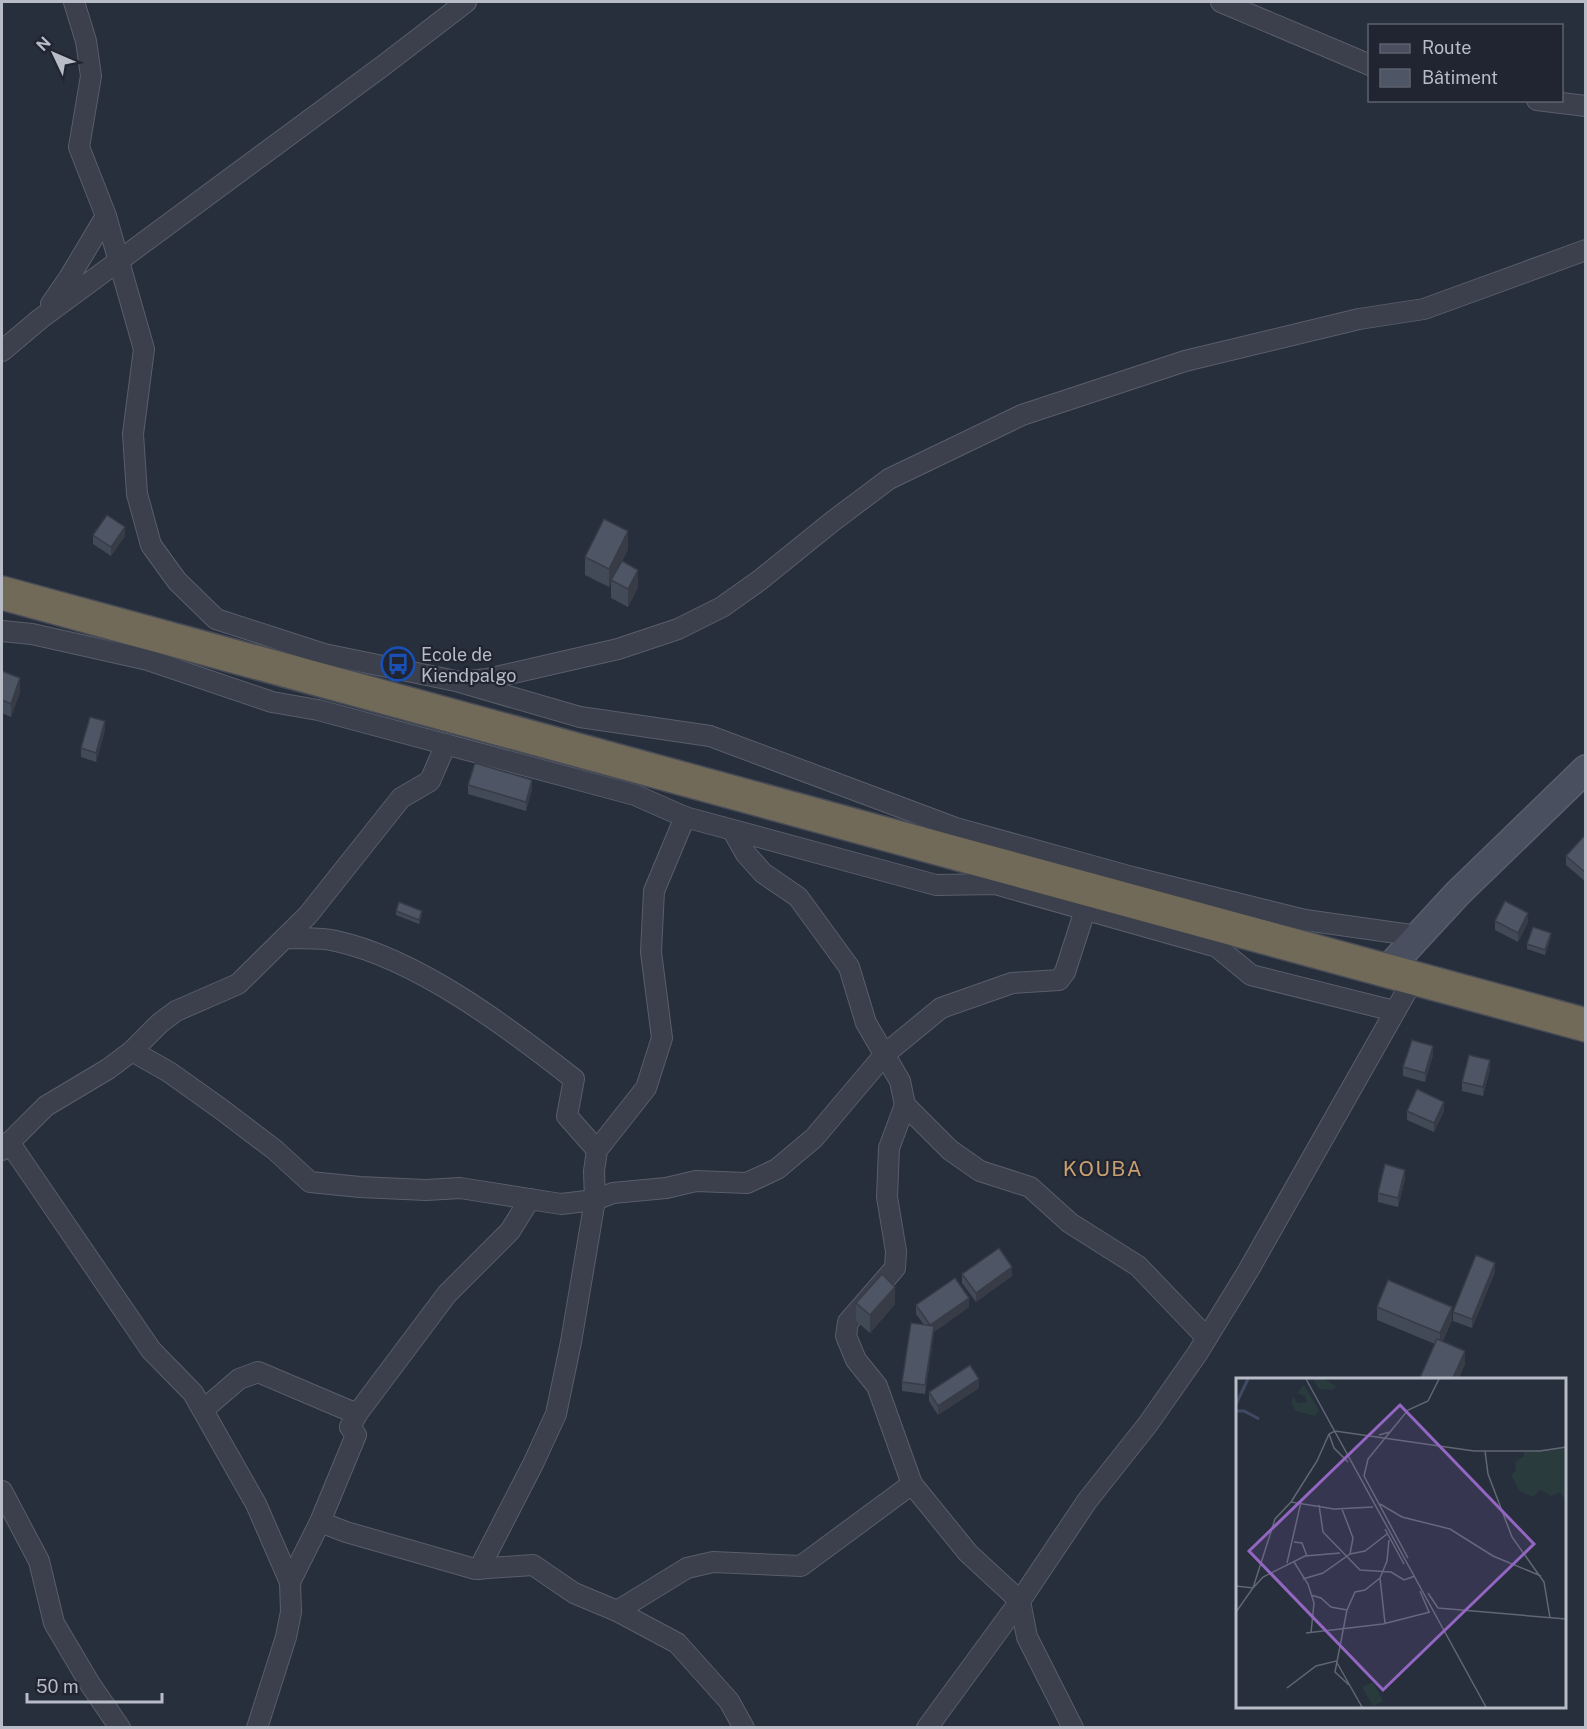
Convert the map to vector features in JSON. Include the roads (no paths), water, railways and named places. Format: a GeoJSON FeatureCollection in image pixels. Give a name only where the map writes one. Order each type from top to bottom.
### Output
{"type":"FeatureCollection","features":[{"type":"Feature","properties":{"kind":"highway"},"geometry":{"type":"LineString","coordinates":[[2,593],[1088,900],[1400,974],[1586,1025]]}},
{"type":"Feature","properties":{"kind":"street"},"geometry":{"type":"LineString","coordinates":[[74,2],[86,41],[91,76],[79,147],[106,216],[144,350],[133,434],[137,494],[151,545],[177,581],[216,619],[324,654],[456,681],[580,717],[710,736],[956,828],[1132,877],[1305,920],[1418,936]]}},
{"type":"Feature","properties":{"kind":"street"},"geometry":{"type":"LineString","coordinates":[[2,351],[40,319],[466,2]]}},
{"type":"Feature","properties":{"kind":"street"},"geometry":{"type":"LineString","coordinates":[[1221,2],[1368,64]]}},
{"type":"Feature","properties":{"kind":"street"},"geometry":{"type":"LineString","coordinates":[[1553,102],[1586,106]]}},
{"type":"Feature","properties":{"kind":"street"},"geometry":{"type":"LineString","coordinates":[[40,319],[69,278],[106,216]]}},
{"type":"Feature","properties":{"kind":"street"},"geometry":{"type":"LineString","coordinates":[[456,681],[487,679],[618,649],[678,629],[732,600],[890,479],[1022,415],[1185,361],[1359,319],[1424,309],[1586,250]]}},
{"type":"Feature","properties":{"kind":"street"},"geometry":{"type":"LineString","coordinates":[[2,631],[32,634],[148,660],[272,702],[318,710],[635,795],[685,817],[936,885],[995,884],[1088,900],[1217,946],[1251,975],[1394,1011]]}},
{"type":"Feature","properties":{"kind":"street"},"geometry":{"type":"LineString","coordinates":[[257,1728],[286,1637],[291,1612],[290,1582],[256,1504],[193,1393],[151,1350],[5,1146],[46,1106],[108,1069],[132,1051],[160,1023],[176,1011],[238,984],[308,915],[401,798],[430,781],[446,744]]}},
{"type":"Feature","properties":{"kind":"street"},"geometry":{"type":"LineString","coordinates":[[927,1728],[1020,1601],[1075,1517],[1148,1424],[1248,1270],[1394,1011],[1400,974],[1418,936],[1458,893],[1586,769]]}},
{"type":"Feature","properties":{"kind":"street"},"geometry":{"type":"LineString","coordinates":[[479,1569],[556,1414],[571,1342],[595,1200],[594,1171],[597,1150],[646,1088],[662,1038],[651,952],[654,891],[685,817]]}},
{"type":"Feature","properties":{"kind":"street"},"geometry":{"type":"LineString","coordinates":[[733,831],[746,854],[763,873],[798,897],[849,967],[866,1023],[900,1081],[905,1105],[889,1148],[887,1197],[896,1251],[895,1268],[848,1322],[846,1336],[856,1360],[877,1386],[912,1484],[968,1553],[1020,1601],[1027,1637],[1072,1728]]}},
{"type":"Feature","properties":{"kind":"street"},"geometry":{"type":"LineString","coordinates":[[132,1051],[169,1072],[221,1108],[275,1150],[310,1182],[426,1190],[460,1188],[561,1204],[595,1200],[612,1192],[666,1188],[696,1181],[747,1183],[777,1169],[814,1138],[885,1054],[941,1008],[1012,983],[1059,980],[1065,972],[1088,900]]}},
{"type":"Feature","properties":{"kind":"street"},"geometry":{"type":"LineString","coordinates":[[285,938],[334,940],[382,956],[438,984],[520,1037],[574,1079],[567,1116],[597,1150]]}},
{"type":"Feature","properties":{"kind":"street"},"geometry":{"type":"LineString","coordinates":[[905,1105],[950,1150],[980,1172],[1030,1187],[1070,1223],[1138,1266],[1206,1337]]}},
{"type":"Feature","properties":{"kind":"street"},"geometry":{"type":"LineString","coordinates":[[290,1582],[320,1522],[356,1435],[350,1427],[357,1414],[447,1294],[510,1231],[530,1199]]}},
{"type":"Feature","properties":{"kind":"street"},"geometry":{"type":"LineString","coordinates":[[203,1410],[239,1379],[258,1372],[357,1414]]}},
{"type":"Feature","properties":{"kind":"street"},"geometry":{"type":"LineString","coordinates":[[617,1611],[687,1568],[713,1562],[801,1566],[912,1484]]}},
{"type":"Feature","properties":{"kind":"street"},"geometry":{"type":"LineString","coordinates":[[2,1491],[39,1561],[54,1623],[90,1684],[120,1728]]}},
{"type":"Feature","properties":{"kind":"street"},"geometry":{"type":"LineString","coordinates":[[320,1522],[346,1532],[479,1569],[533,1565],[574,1593],[617,1611],[677,1643],[729,1701],[744,1728]]}},
{"type":"Feature","properties":{"kind":"place","name":"Ecole de Kiendpalgo"},"geometry":{"type":"Point","coordinates":[398,664]}},
{"type":"Feature","properties":{"kind":"district","name":"KOUBA"},"geometry":{"type":"Point","coordinates":[1103,1168]}}]}
